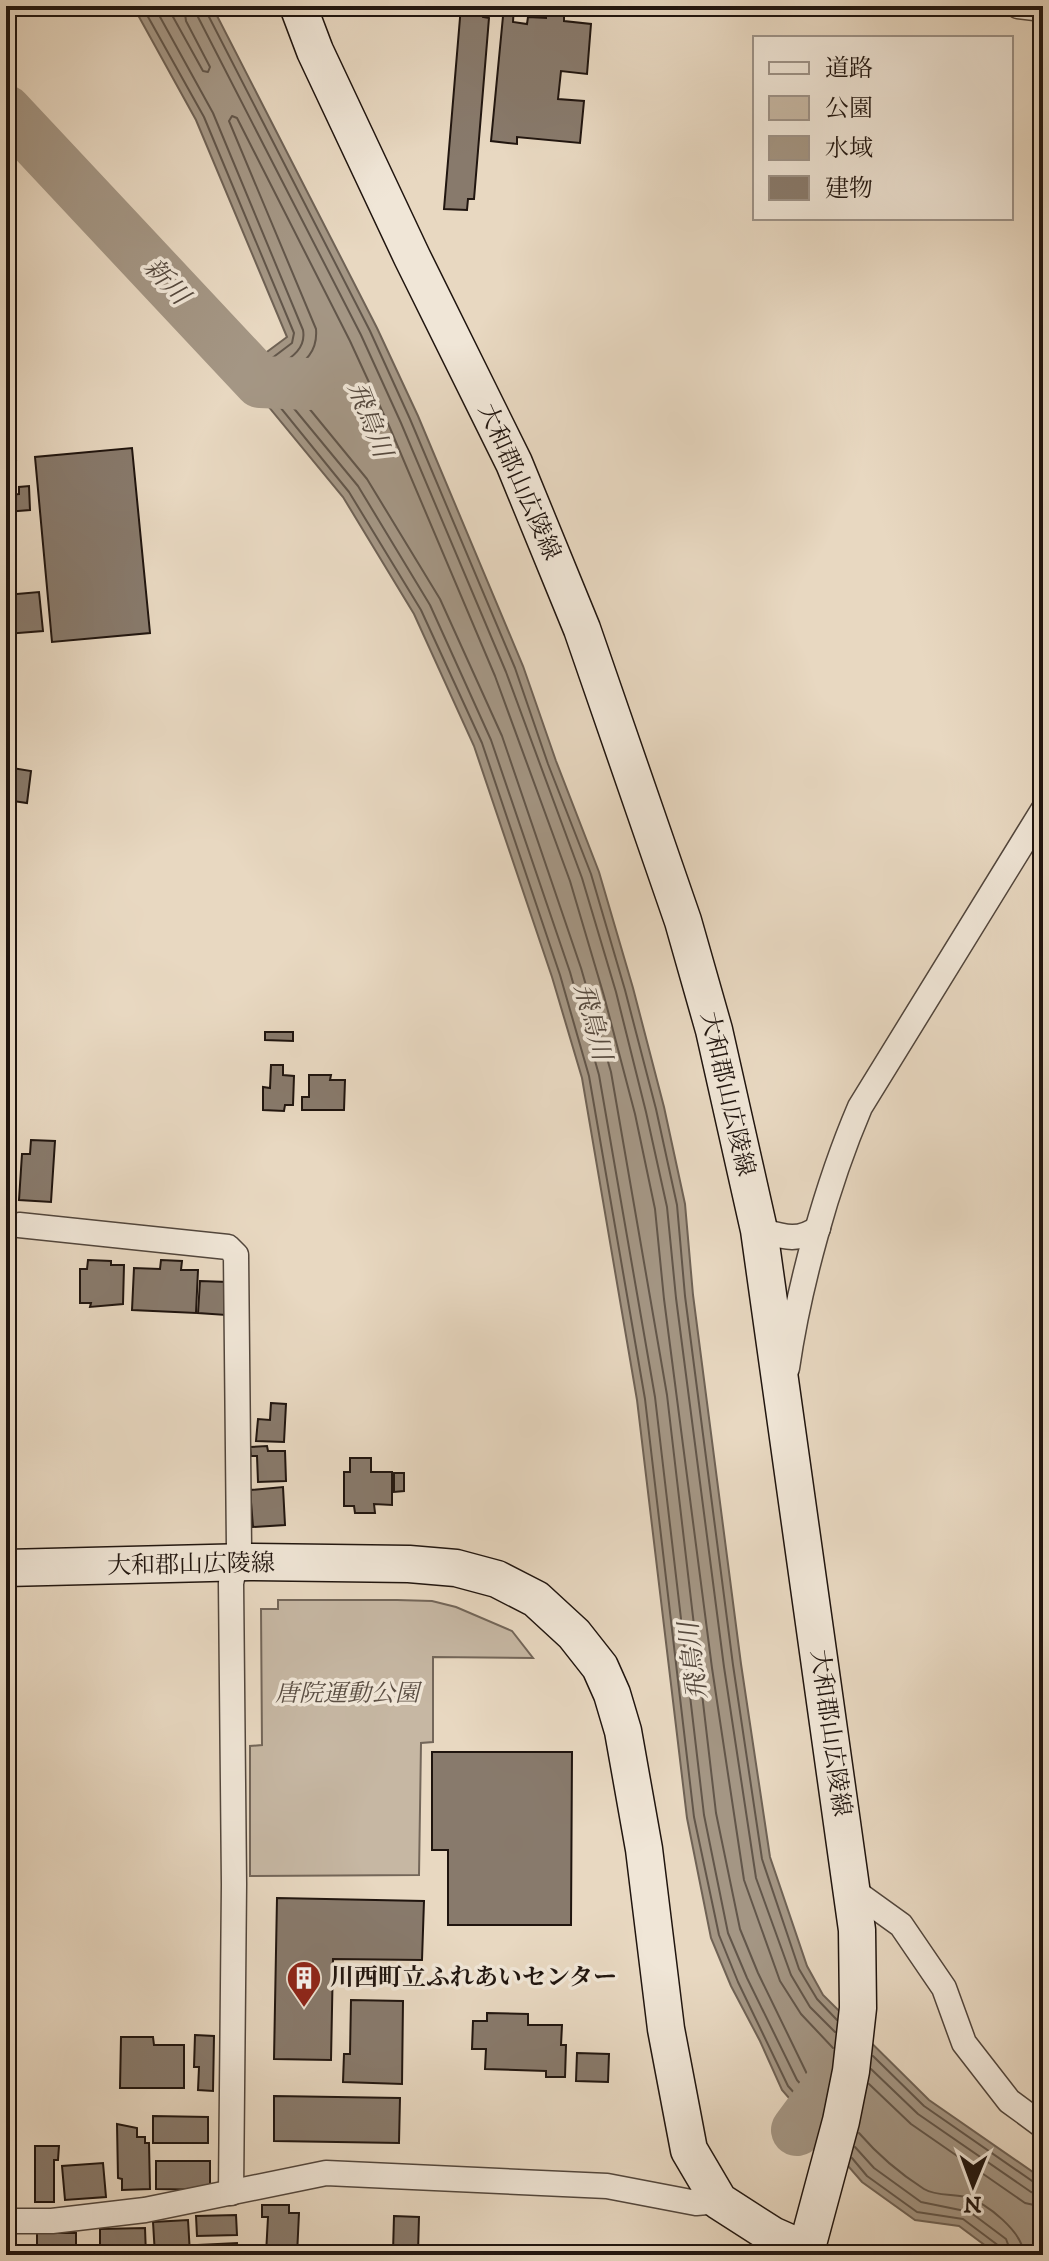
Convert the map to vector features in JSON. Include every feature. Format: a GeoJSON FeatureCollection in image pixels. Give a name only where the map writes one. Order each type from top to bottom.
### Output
{"type":"FeatureCollection","features":[{"type":"Feature","properties":{"kind":"main road","name":"大和郡山広陵線"},"geometry":{"type":"LineString","coordinates":[[6,1568],[409,1564],[456,1568],[497,1579],[536,1599],[574,1634],[600,1667],[623,1731],[644,1849],[666,2029],[689,2150],[719,2201],[772,2235],[810,2253],[814,2211],[824,2186],[851,2071],[858,2008],[857,1930],[759,1230],[714,1030],[683,921],[582,629],[514,463],[399,230],[315,51],[298,6]]}},
{"type":"Feature","properties":{"kind":"street"},"geometry":{"type":"LineString","coordinates":[[1018,6],[1043,9]]}},
{"type":"Feature","properties":{"kind":"street"},"geometry":{"type":"LineString","coordinates":[[784,1394],[790,1347],[818,1228],[845,1142],[860,1107],[1043,810]]}},
{"type":"Feature","properties":{"kind":"street"},"geometry":{"type":"LineString","coordinates":[[19,1225],[228,1247],[236,1255],[239,1548],[231,1583],[234,1884],[231,2193]]}},
{"type":"Feature","properties":{"kind":"street"},"geometry":{"type":"LineString","coordinates":[[759,1230],[794,1238],[808,1235],[818,1228]]}},
{"type":"Feature","properties":{"kind":"street"},"geometry":{"type":"LineString","coordinates":[[851,1889],[901,1925],[944,1988],[964,2043],[1009,2101],[1043,2126]]}},
{"type":"Feature","properties":{"kind":"street"},"geometry":{"type":"LineString","coordinates":[[6,2221],[52,2221],[145,2210],[326,2173],[607,2186],[696,2203],[719,2201]]}},
{"type":"Feature","properties":{"kind":"green space","name":"唐院運動公園"},"geometry":{"type":"Polygon","coordinates":[[[278,1600],[432,1601],[456,1607],[512,1631],[533,1658],[433,1657],[433,1742],[421,1743],[419,1875],[250,1876],[250,1746],[262,1745],[261,1609],[278,1609],[278,1600]]]}},
{"type":"Feature","properties":{"kind":"water"},"geometry":{"type":"Polygon","coordinates":[[[133,6],[212,6],[377,328],[418,416],[523,666],[599,872],[664,1107],[685,1204],[693,1295],[741,1664],[770,1857],[807,1966],[823,1995],[929,2100],[1043,2179],[1043,2255],[998,2255],[959,2226],[915,2220],[862,2182],[782,2090],[711,1938],[687,1818],[637,1400],[582,1078],[552,977],[474,746],[414,614],[343,497],[240,372],[287,337],[196,120],[133,6]]]}},
{"type":"Feature","properties":{"kind":"building"},"geometry":{"type":"Polygon","coordinates":[[[461,6],[484,6],[483,17],[489,18],[474,199],[468,199],[467,210],[444,209],[461,6]]]}},
{"type":"Feature","properties":{"kind":"building"},"geometry":{"type":"Polygon","coordinates":[[[504,6],[514,6],[513,22],[527,24],[528,17],[546,18],[546,14],[564,15],[564,21],[591,24],[587,74],[561,71],[558,99],[584,101],[580,143],[517,137],[517,144],[491,141],[504,6]]]}},
{"type":"Feature","properties":{"kind":"building"},"geometry":{"type":"Polygon","coordinates":[[[14,442],[16,460],[6,461],[6,443],[14,442]]]}},
{"type":"Feature","properties":{"kind":"building"},"geometry":{"type":"Polygon","coordinates":[[[132,448],[150,633],[52,642],[35,457],[132,448]]]}},
{"type":"Feature","properties":{"kind":"building"},"geometry":{"type":"Polygon","coordinates":[[[29,486],[30,510],[6,512],[6,495],[19,494],[19,487],[29,486]]]}},
{"type":"Feature","properties":{"kind":"building"},"geometry":{"type":"Polygon","coordinates":[[[39,592],[43,631],[6,634],[6,595],[39,592]]]}},
{"type":"Feature","properties":{"kind":"building"},"geometry":{"type":"Polygon","coordinates":[[[6,767],[31,771],[27,803],[6,800],[6,767]]]}},
{"type":"Feature","properties":{"kind":"building"},"geometry":{"type":"Polygon","coordinates":[[[265,1032],[293,1032],[293,1041],[265,1040],[265,1032]]]}},
{"type":"Feature","properties":{"kind":"building"},"geometry":{"type":"Polygon","coordinates":[[[271,1065],[283,1065],[283,1075],[294,1076],[293,1105],[285,1105],[284,1111],[263,1110],[263,1087],[270,1088],[271,1065]]]}},
{"type":"Feature","properties":{"kind":"building"},"geometry":{"type":"Polygon","coordinates":[[[309,1075],[331,1075],[330,1080],[345,1080],[344,1110],[302,1110],[302,1097],[309,1097],[309,1075]]]}},
{"type":"Feature","properties":{"kind":"building"},"geometry":{"type":"Polygon","coordinates":[[[31,1140],[55,1141],[51,1202],[19,1200],[22,1154],[30,1154],[31,1140]]]}},
{"type":"Feature","properties":{"kind":"building"},"geometry":{"type":"Polygon","coordinates":[[[88,1260],[124,1265],[123,1304],[90,1307],[91,1303],[80,1303],[80,1269],[87,1269],[88,1260]]]}},
{"type":"Feature","properties":{"kind":"building"},"geometry":{"type":"Polygon","coordinates":[[[161,1260],[182,1261],[181,1270],[198,1270],[196,1313],[132,1310],[134,1268],[160,1269],[161,1260]]]}},
{"type":"Feature","properties":{"kind":"building"},"geometry":{"type":"Polygon","coordinates":[[[200,1281],[228,1282],[226,1315],[198,1313],[200,1281]]]}},
{"type":"Feature","properties":{"kind":"building"},"geometry":{"type":"Polygon","coordinates":[[[271,1403],[286,1404],[284,1442],[256,1441],[258,1419],[270,1420],[271,1403]]]}},
{"type":"Feature","properties":{"kind":"building"},"geometry":{"type":"Polygon","coordinates":[[[267,1446],[268,1451],[285,1451],[286,1481],[258,1482],[257,1456],[251,1456],[250,1447],[267,1446]]]}},
{"type":"Feature","properties":{"kind":"building"},"geometry":{"type":"Polygon","coordinates":[[[350,1458],[371,1458],[371,1472],[392,1472],[392,1505],[374,1504],[375,1513],[355,1513],[354,1506],[344,1506],[344,1472],[350,1472],[350,1458]]]}},
{"type":"Feature","properties":{"kind":"building"},"geometry":{"type":"Polygon","coordinates":[[[394,1473],[404,1473],[404,1491],[394,1492],[394,1473]]]}},
{"type":"Feature","properties":{"kind":"building"},"geometry":{"type":"Polygon","coordinates":[[[283,1487],[285,1525],[253,1527],[250,1490],[283,1487]]]}},
{"type":"Feature","properties":{"kind":"building"},"geometry":{"type":"Polygon","coordinates":[[[432,1752],[572,1752],[571,1925],[448,1925],[448,1850],[432,1850],[432,1752]]]}},
{"type":"Feature","properties":{"kind":"building","name":"川西町立ふれあいセンター"},"geometry":{"type":"Polygon","coordinates":[[[277,1898],[424,1901],[422,1960],[333,1959],[331,2060],[274,2059],[277,1898]]]}},
{"type":"Feature","properties":{"kind":"building"},"geometry":{"type":"Polygon","coordinates":[[[351,2000],[403,2001],[402,2084],[343,2082],[344,2054],[350,2054],[351,2000]]]}},
{"type":"Feature","properties":{"kind":"building"},"geometry":{"type":"Polygon","coordinates":[[[487,2013],[528,2014],[528,2025],[562,2025],[561,2045],[566,2045],[565,2077],[546,2077],[546,2071],[485,2069],[486,2049],[472,2049],[473,2021],[487,2021],[487,2013]]]}},
{"type":"Feature","properties":{"kind":"building"},"geometry":{"type":"Polygon","coordinates":[[[195,2035],[214,2036],[213,2091],[198,2090],[199,2067],[194,2067],[195,2035]]]}},
{"type":"Feature","properties":{"kind":"building"},"geometry":{"type":"Polygon","coordinates":[[[121,2037],[153,2037],[154,2045],[184,2045],[184,2088],[120,2088],[121,2037]]]}},
{"type":"Feature","properties":{"kind":"building"},"geometry":{"type":"Polygon","coordinates":[[[577,2053],[609,2054],[608,2082],[576,2081],[577,2053]]]}},
{"type":"Feature","properties":{"kind":"building"},"geometry":{"type":"Polygon","coordinates":[[[274,2096],[400,2098],[399,2143],[274,2141],[274,2096]]]}},
{"type":"Feature","properties":{"kind":"building"},"geometry":{"type":"Polygon","coordinates":[[[153,2116],[208,2117],[208,2143],[153,2143],[153,2116]]]}},
{"type":"Feature","properties":{"kind":"building"},"geometry":{"type":"Polygon","coordinates":[[[117,2124],[137,2128],[137,2137],[145,2137],[145,2143],[149,2143],[150,2189],[122,2190],[122,2179],[118,2178],[117,2124]]]}},
{"type":"Feature","properties":{"kind":"building"},"geometry":{"type":"Polygon","coordinates":[[[35,2146],[59,2146],[58,2160],[54,2160],[54,2202],[35,2202],[35,2146]]]}},
{"type":"Feature","properties":{"kind":"building"},"geometry":{"type":"Polygon","coordinates":[[[156,2161],[210,2161],[210,2190],[156,2189],[156,2161]]]}},
{"type":"Feature","properties":{"kind":"building"},"geometry":{"type":"Polygon","coordinates":[[[103,2163],[106,2197],[65,2200],[62,2166],[103,2163]]]}},
{"type":"Feature","properties":{"kind":"building"},"geometry":{"type":"Polygon","coordinates":[[[262,2205],[289,2205],[289,2213],[299,2213],[297,2255],[266,2254],[268,2217],[262,2217],[262,2205]]]}},
{"type":"Feature","properties":{"kind":"building"},"geometry":{"type":"Polygon","coordinates":[[[236,2215],[237,2235],[197,2236],[196,2216],[236,2215]]]}},
{"type":"Feature","properties":{"kind":"building"},"geometry":{"type":"Polygon","coordinates":[[[394,2216],[419,2217],[418,2253],[393,2252],[394,2216]]]}},
{"type":"Feature","properties":{"kind":"building"},"geometry":{"type":"Polygon","coordinates":[[[188,2220],[190,2254],[155,2255],[153,2222],[188,2220]]]}},
{"type":"Feature","properties":{"kind":"building"},"geometry":{"type":"Polygon","coordinates":[[[145,2228],[146,2255],[100,2255],[100,2229],[145,2228]]]}},
{"type":"Feature","properties":{"kind":"building"},"geometry":{"type":"Polygon","coordinates":[[[37,2233],[76,2233],[76,2255],[37,2255],[37,2233]]]}},
{"type":"Feature","properties":{"kind":"building"},"geometry":{"type":"Polygon","coordinates":[[[6,2236],[16,2236],[16,2252],[6,2252],[6,2236]]]}},
{"type":"Feature","properties":{"kind":"building"},"geometry":{"type":"Polygon","coordinates":[[[237,2243],[238,2255],[198,2255],[198,2245],[237,2243]]]}},
{"type":"Feature","properties":{"kind":"waterway","name":"新川"},"geometry":{"type":"LineString","coordinates":[[6,111],[260,382],[309,384]]}},
{"type":"Feature","properties":{"kind":"waterway","name":"飛鳥川"},"geometry":{"type":"LineString","coordinates":[[797,2130],[831,2084]]}},
{"type":"Feature","properties":{"kind":"place","name":"川西町立ふれあいセンター"},"geometry":{"type":"Point","coordinates":[304,2009]}}]}
